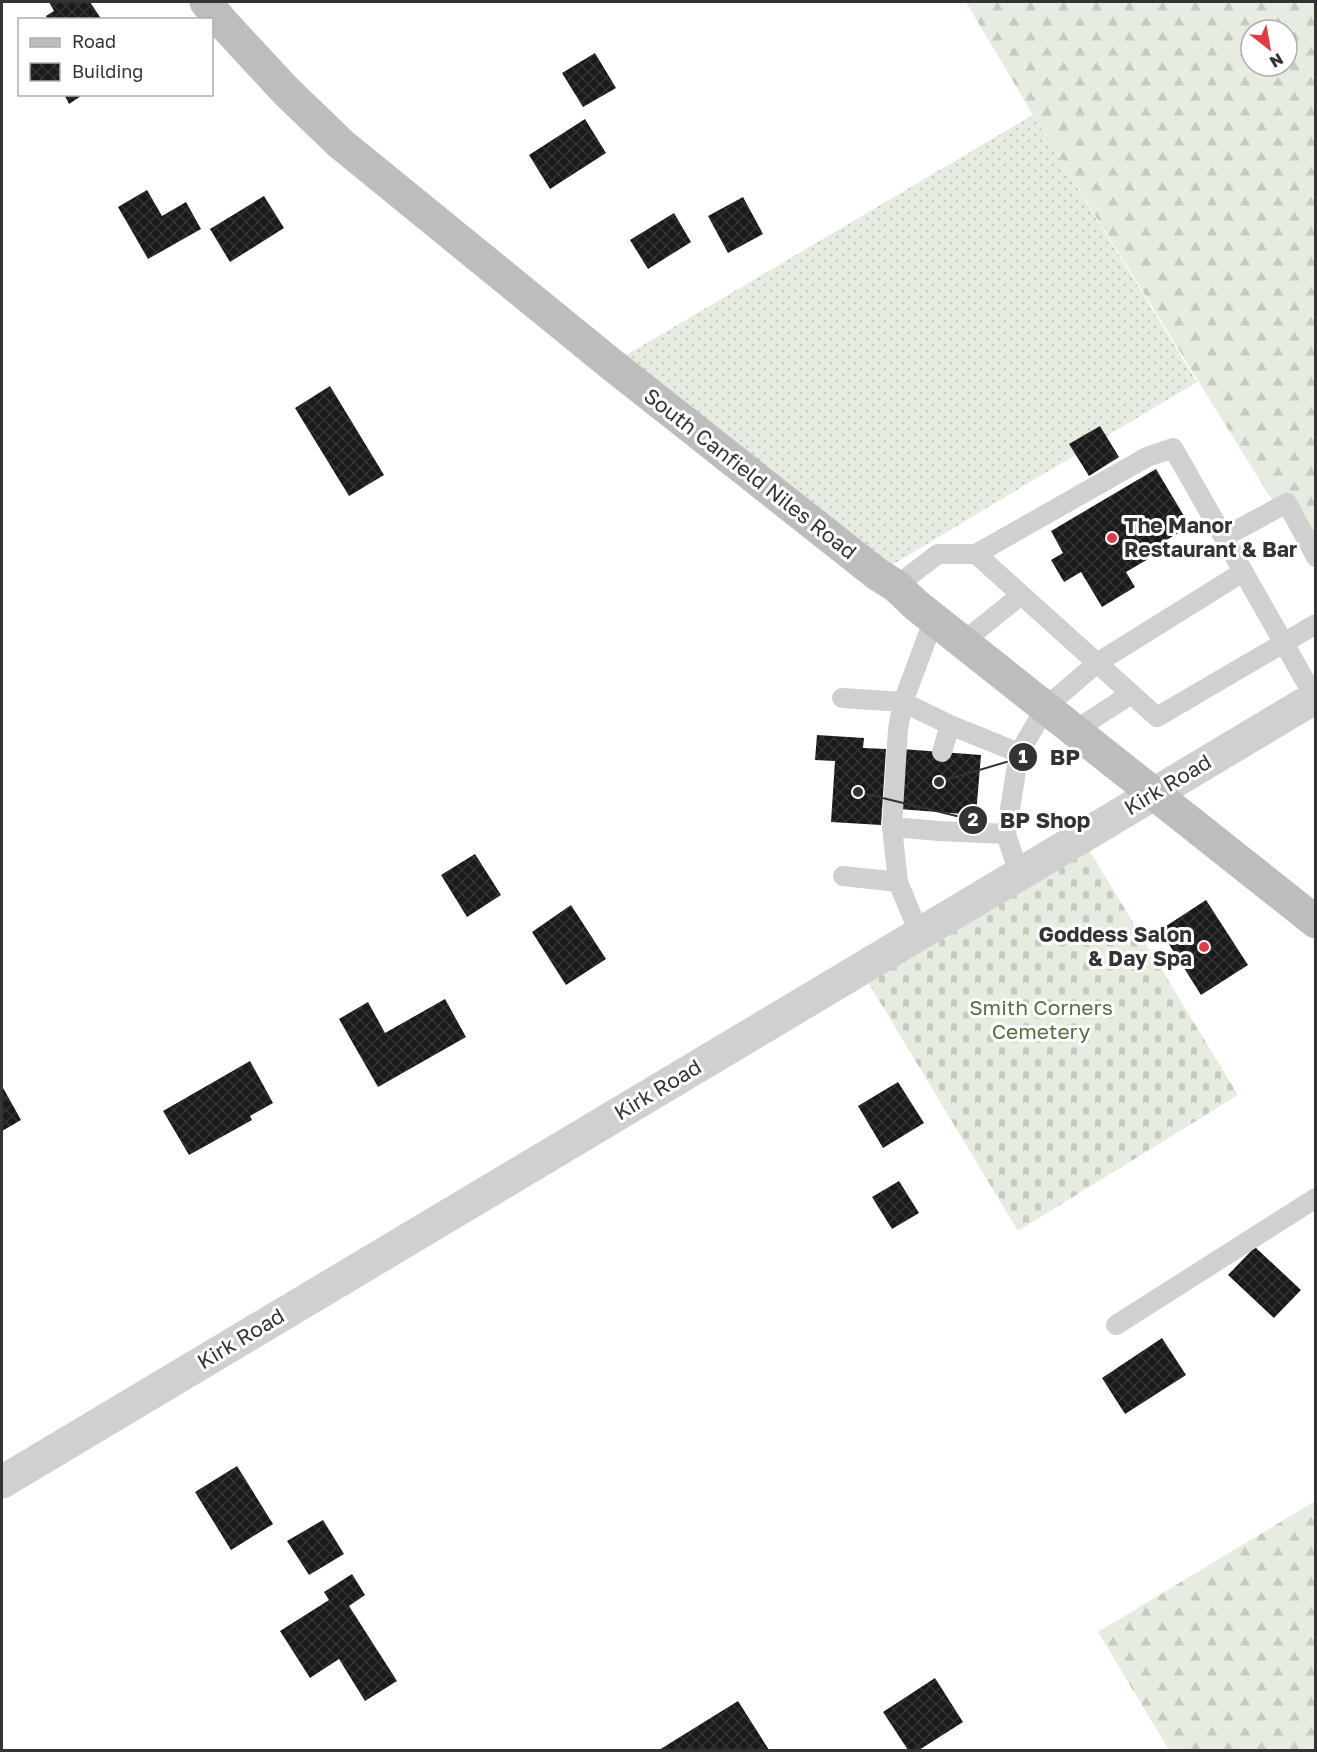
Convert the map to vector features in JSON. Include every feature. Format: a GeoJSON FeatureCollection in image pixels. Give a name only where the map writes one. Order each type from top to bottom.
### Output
{"type":"FeatureCollection","features":[{"type":"Feature","properties":{"kind":"main road","name":"South Canfield Niles Road"},"geometry":{"type":"LineString","coordinates":[[206,2],[286,91],[341,144],[612,364],[877,574],[896,586],[916,605],[1316,922]]}},
{"type":"Feature","properties":{"kind":"street","name":"Kirk Road"},"geometry":{"type":"LineString","coordinates":[[2,1482],[1315,697]]}},
{"type":"Feature","properties":{"kind":"lane"},"geometry":{"type":"LineString","coordinates":[[896,586],[938,554],[976,554],[1147,457],[1173,448],[1315,697]]}},
{"type":"Feature","properties":{"kind":"lane"},"geometry":{"type":"LineString","coordinates":[[1224,537],[1287,502],[1316,557]]}},
{"type":"Feature","properties":{"kind":"lane"},"geometry":{"type":"LineString","coordinates":[[976,554],[1157,717],[1316,624]]}},
{"type":"Feature","properties":{"kind":"lane"},"geometry":{"type":"LineString","coordinates":[[1019,874],[1006,834],[1019,753],[1046,707],[1097,663],[1243,572]]}},
{"type":"Feature","properties":{"kind":"lane"},"geometry":{"type":"LineString","coordinates":[[963,642],[1021,595]]}},
{"type":"Feature","properties":{"kind":"lane"},"geometry":{"type":"LineString","coordinates":[[919,933],[898,882],[892,827],[898,729],[903,702],[934,619]]}},
{"type":"Feature","properties":{"kind":"lane"},"geometry":{"type":"LineString","coordinates":[[1074,730],[1131,694]]}},
{"type":"Feature","properties":{"kind":"lane"},"geometry":{"type":"LineString","coordinates":[[842,698],[903,702],[950,725],[1019,753]]}},
{"type":"Feature","properties":{"kind":"lane"},"geometry":{"type":"LineString","coordinates":[[942,752],[950,725]]}},
{"type":"Feature","properties":{"kind":"lane"},"geometry":{"type":"LineString","coordinates":[[892,827],[940,822],[1006,834]]}},
{"type":"Feature","properties":{"kind":"lane"},"geometry":{"type":"LineString","coordinates":[[843,876],[898,882]]}},
{"type":"Feature","properties":{"kind":"lane"},"geometry":{"type":"LineString","coordinates":[[1116,1324],[1316,1198]]}},
{"type":"Feature","properties":{"kind":"green space"},"geometry":{"type":"Polygon","coordinates":[[[966,2],[1315,2],[1315,569],[1033,115],[966,2]]]}},
{"type":"Feature","properties":{"kind":"green space"},"geometry":{"type":"Polygon","coordinates":[[[1033,115],[1197,382],[877,574],[611,364],[1033,115]]]}},
{"type":"Feature","properties":{"kind":"green space","name":"Smith Corners Cemetery"},"geometry":{"type":"Polygon","coordinates":[[[1081,837],[1238,1095],[1018,1231],[860,969],[1081,837]]]}},
{"type":"Feature","properties":{"kind":"green space"},"geometry":{"type":"Polygon","coordinates":[[[1315,1501],[1315,1750],[1169,1750],[1098,1632],[1315,1501]]]}},
{"type":"Feature","properties":{"kind":"building"},"geometry":{"type":"Polygon","coordinates":[[[49,2],[90,2],[101,18],[47,18],[46,16],[54,11],[49,2]]]}},
{"type":"Feature","properties":{"kind":"building"},"geometry":{"type":"Polygon","coordinates":[[[595,53],[616,88],[583,107],[562,73],[595,53]]]}},
{"type":"Feature","properties":{"kind":"building"},"geometry":{"type":"Polygon","coordinates":[[[65,96],[81,96],[69,104],[65,96]]]}},
{"type":"Feature","properties":{"kind":"building"},"geometry":{"type":"Polygon","coordinates":[[[585,119],[606,153],[550,189],[529,155],[585,119]]]}},
{"type":"Feature","properties":{"kind":"building"},"geometry":{"type":"Polygon","coordinates":[[[147,190],[162,216],[186,202],[201,229],[148,259],[118,207],[147,190]]]}},
{"type":"Feature","properties":{"kind":"building"},"geometry":{"type":"Polygon","coordinates":[[[264,196],[284,228],[230,262],[210,229],[264,196]]]}},
{"type":"Feature","properties":{"kind":"building"},"geometry":{"type":"Polygon","coordinates":[[[743,197],[763,234],[728,253],[708,216],[743,197]]]}},
{"type":"Feature","properties":{"kind":"building"},"geometry":{"type":"Polygon","coordinates":[[[674,213],[691,242],[648,269],[630,240],[674,213]]]}},
{"type":"Feature","properties":{"kind":"building"},"geometry":{"type":"Polygon","coordinates":[[[330,386],[384,475],[349,496],[295,408],[330,386]]]}},
{"type":"Feature","properties":{"kind":"building"},"geometry":{"type":"Polygon","coordinates":[[[1100,426],[1119,457],[1089,476],[1069,444],[1100,426]]]}},
{"type":"Feature","properties":{"kind":"building","name":"The Manor Restaurant & Bar"},"geometry":{"type":"Polygon","coordinates":[[[1156,469],[1190,526],[1158,545],[1162,551],[1126,572],[1135,587],[1102,607],[1081,572],[1064,582],[1051,560],[1063,553],[1051,531],[1156,469]]]}},
{"type":"Feature","properties":{"kind":"building"},"geometry":{"type":"Polygon","coordinates":[[[817,735],[864,738],[863,748],[886,749],[881,825],[831,822],[835,761],[815,760],[817,735]]]}},
{"type":"Feature","properties":{"kind":"building"},"geometry":{"type":"Polygon","coordinates":[[[902,749],[981,755],[976,815],[899,809],[902,749]]]}},
{"type":"Feature","properties":{"kind":"building"},"geometry":{"type":"Polygon","coordinates":[[[475,854],[501,895],[467,917],[441,875],[475,854]]]}},
{"type":"Feature","properties":{"kind":"building","name":"Goddess Salon & Day Spa"},"geometry":{"type":"Polygon","coordinates":[[[1206,900],[1248,965],[1201,995],[1160,930],[1206,900]]]}},
{"type":"Feature","properties":{"kind":"building"},"geometry":{"type":"Polygon","coordinates":[[[571,905],[606,959],[566,985],[532,932],[571,905]]]}},
{"type":"Feature","properties":{"kind":"building"},"geometry":{"type":"Polygon","coordinates":[[[445,999],[466,1037],[378,1087],[339,1019],[368,1002],[385,1033],[445,999]]]}},
{"type":"Feature","properties":{"kind":"building"},"geometry":{"type":"Polygon","coordinates":[[[250,1061],[273,1103],[250,1116],[252,1120],[189,1155],[163,1111],[250,1061]]]}},
{"type":"Feature","properties":{"kind":"building"},"geometry":{"type":"Polygon","coordinates":[[[898,1082],[924,1123],[883,1148],[858,1106],[898,1082]]]}},
{"type":"Feature","properties":{"kind":"building"},"geometry":{"type":"Polygon","coordinates":[[[2,1086],[21,1120],[2,1131],[2,1086]]]}},
{"type":"Feature","properties":{"kind":"building"},"geometry":{"type":"Polygon","coordinates":[[[899,1181],[919,1213],[892,1229],[872,1197],[899,1181]]]}},
{"type":"Feature","properties":{"kind":"building"},"geometry":{"type":"Polygon","coordinates":[[[1255,1247],[1301,1290],[1274,1318],[1228,1275],[1255,1247]]]}},
{"type":"Feature","properties":{"kind":"building"},"geometry":{"type":"Polygon","coordinates":[[[1162,1338],[1186,1375],[1125,1414],[1102,1378],[1162,1338]]]}},
{"type":"Feature","properties":{"kind":"building"},"geometry":{"type":"Polygon","coordinates":[[[237,1466],[273,1524],[231,1550],[195,1492],[237,1466]]]}},
{"type":"Feature","properties":{"kind":"building"},"geometry":{"type":"Polygon","coordinates":[[[323,1520],[344,1554],[309,1575],[287,1541],[323,1520]]]}},
{"type":"Feature","properties":{"kind":"building"},"geometry":{"type":"Polygon","coordinates":[[[352,1574],[365,1595],[349,1606],[397,1681],[365,1701],[339,1659],[310,1678],[280,1631],[329,1600],[324,1592],[352,1574]]]}},
{"type":"Feature","properties":{"kind":"building"},"geometry":{"type":"Polygon","coordinates":[[[935,1678],[963,1722],[919,1750],[908,1750],[883,1712],[935,1678]]]}},
{"type":"Feature","properties":{"kind":"building"},"geometry":{"type":"Polygon","coordinates":[[[738,1701],[769,1750],[659,1750],[738,1701]]]}},
{"type":"Feature","properties":{"kind":"place","name":"The Manor Restaurant & Bar"},"geometry":{"type":"Point","coordinates":[1112,538]}},
{"type":"Feature","properties":{"kind":"place","name":"BP"},"geometry":{"type":"Point","coordinates":[939,782]}},
{"type":"Feature","properties":{"kind":"place","name":"BP Shop"},"geometry":{"type":"Point","coordinates":[858,792]}},
{"type":"Feature","properties":{"kind":"place","name":"Goddess Salon & Day Spa"},"geometry":{"type":"Point","coordinates":[1204,947]}}]}
